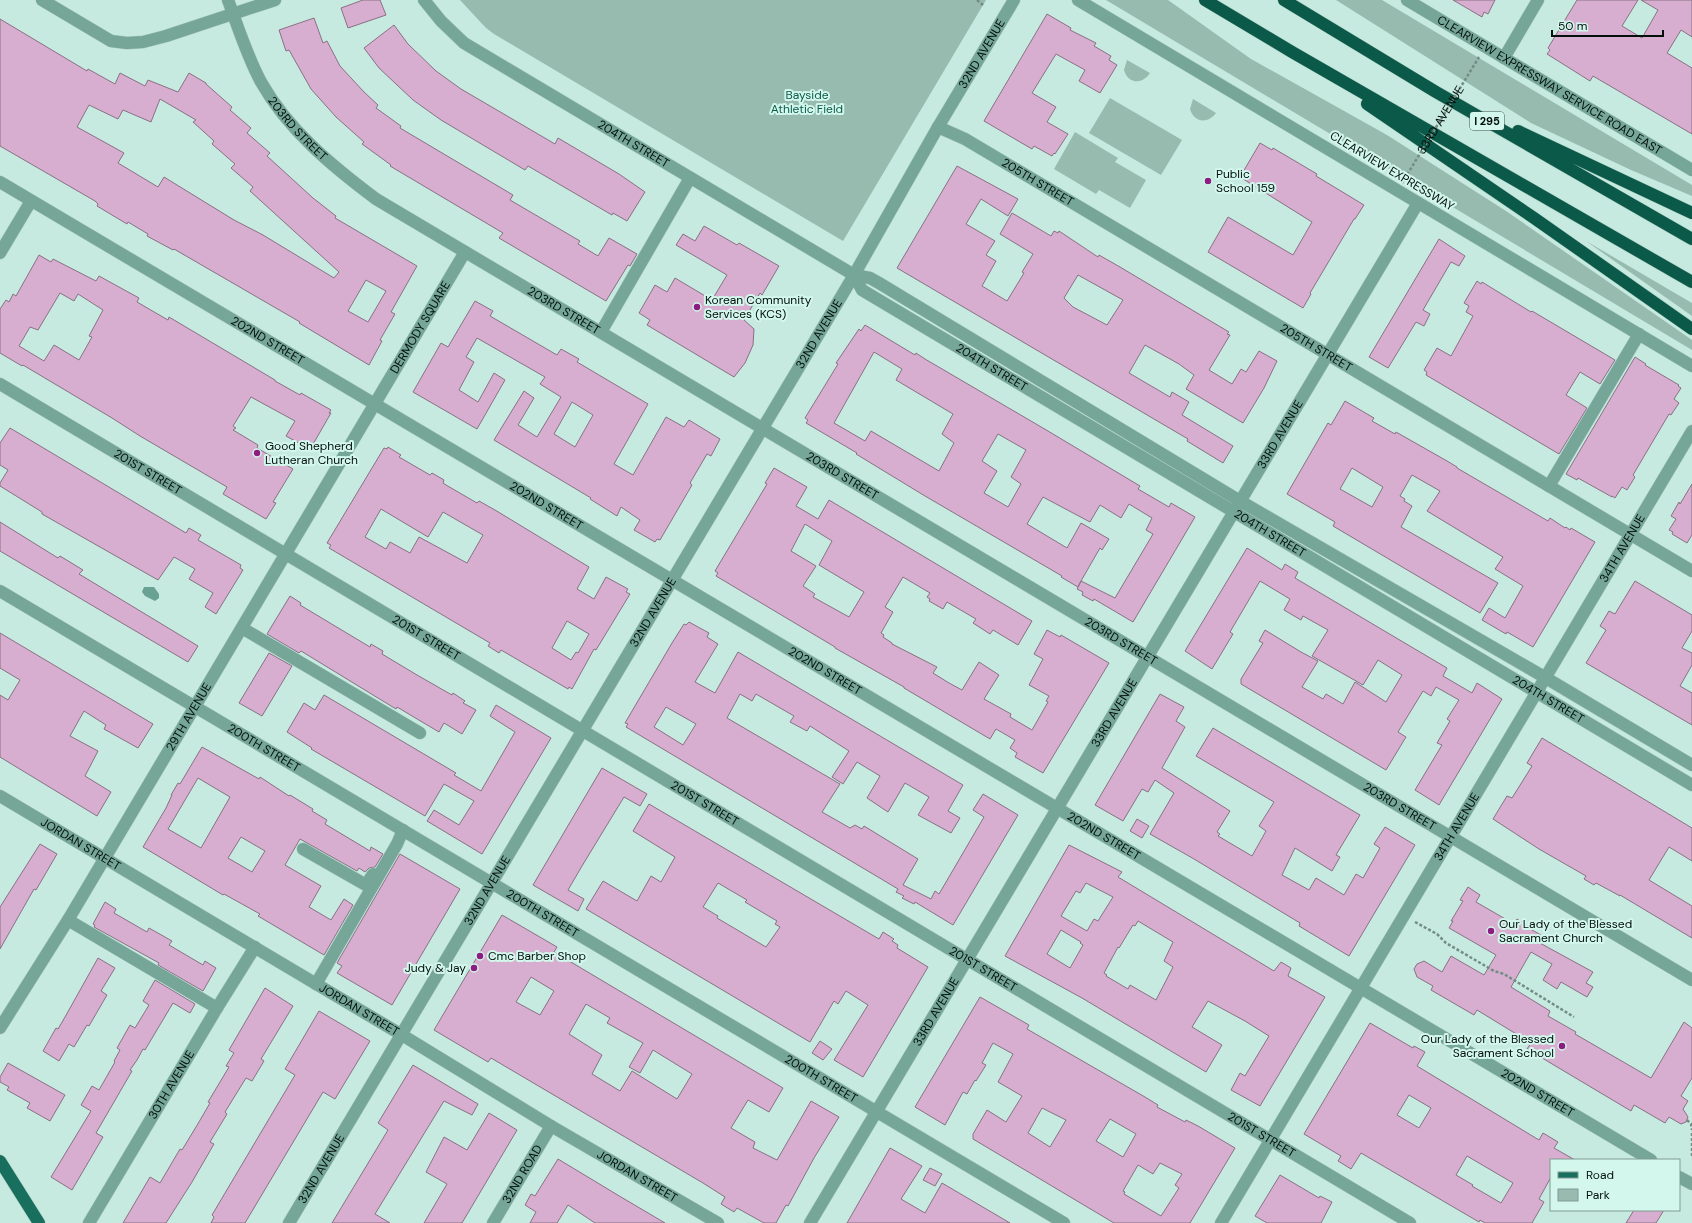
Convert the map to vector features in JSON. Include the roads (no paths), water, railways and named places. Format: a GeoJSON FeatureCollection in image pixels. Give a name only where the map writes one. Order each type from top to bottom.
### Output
{"type":"FeatureCollection","features":[{"type":"Feature","properties":{"kind":"highway"},"geometry":{"type":"LineString","coordinates":[[1205,0],[1292,52],[1692,282]]}},
{"type":"Feature","properties":{"kind":"highway","name":"I 295"},"geometry":{"type":"LineString","coordinates":[[1284,0],[1436,92],[1692,239]]}},
{"type":"Feature","properties":{"kind":"highway"},"geometry":{"type":"LineString","coordinates":[[1292,52],[1534,218],[1692,329]]}},
{"type":"Feature","properties":{"kind":"highway"},"geometry":{"type":"LineString","coordinates":[[1436,92],[1692,213]]}},
{"type":"Feature","properties":{"kind":"main road"},"geometry":{"type":"LineString","coordinates":[[0,1161],[39,1223]]}},
{"type":"Feature","properties":{"kind":"street"},"geometry":{"type":"LineString","coordinates":[[42,0],[111,41],[127,43],[144,42],[234,15],[275,0]]}},
{"type":"Feature","properties":{"kind":"street","name":"203RD STREET"},"geometry":{"type":"LineString","coordinates":[[228,0],[244,44],[262,82],[284,114],[311,146],[342,174],[376,199],[1692,980]]}},
{"type":"Feature","properties":{"kind":"street","name":"204TH STREET"},"geometry":{"type":"LineString","coordinates":[[424,0],[441,21],[464,43],[854,275],[870,278],[879,282],[1240,501],[1546,678],[1692,765]]}},
{"type":"Feature","properties":{"kind":"street","name":"32ND AVENUE"},"geometry":{"type":"LineString","coordinates":[[289,1223],[854,275],[938,126],[1014,0]]}},
{"type":"Feature","properties":{"kind":"street","name":"CLEARVIEW EXPRESSWAY"},"geometry":{"type":"LineString","coordinates":[[1078,0],[1692,366]]}},
{"type":"Feature","properties":{"kind":"street","name":"CLEARVIEW EXPRESSWAY SERVICE ROAD EAST"},"geometry":{"type":"LineString","coordinates":[[1407,0],[1692,170]]}},
{"type":"Feature","properties":{"kind":"street"},"geometry":{"type":"LineString","coordinates":[[1504,58],[1538,0]]}},
{"type":"Feature","properties":{"kind":"street","name":"205TH STREET"},"geometry":{"type":"LineString","coordinates":[[938,126],[965,139],[1692,571]]}},
{"type":"Feature","properties":{"kind":"street"},"geometry":{"type":"LineString","coordinates":[[600,332],[690,178]]}},
{"type":"Feature","properties":{"kind":"street","name":"202ND STREET"},"geometry":{"type":"LineString","coordinates":[[0,182],[1648,1159]]}},
{"type":"Feature","properties":{"kind":"street"},"geometry":{"type":"LineString","coordinates":[[0,253],[31,201]]}},
{"type":"Feature","properties":{"kind":"street","name":"33RD AVENUE"},"geometry":{"type":"LineString","coordinates":[[810,1223],[1418,203]]}},
{"type":"Feature","properties":{"kind":"street","name":"DERMODY SQUARE"},"geometry":{"type":"LineString","coordinates":[[375,404],[465,252]]}},
{"type":"Feature","properties":{"kind":"street","name":"204TH STREET"},"geometry":{"type":"LineString","coordinates":[[854,275],[862,290],[1692,786]]}},
{"type":"Feature","properties":{"kind":"street"},"geometry":{"type":"LineString","coordinates":[[1549,486],[1639,334]]}},
{"type":"Feature","properties":{"kind":"street","name":"201ST STREET"},"geometry":{"type":"LineString","coordinates":[[0,384],[582,732],[1410,1223]]}},
{"type":"Feature","properties":{"kind":"street","name":"29TH AVENUE"},"geometry":{"type":"LineString","coordinates":[[0,1028],[68,920],[375,404]]}},
{"type":"Feature","properties":{"kind":"street","name":"34TH AVENUE"},"geometry":{"type":"LineString","coordinates":[[1221,1223],[1692,431]]}},
{"type":"Feature","properties":{"kind":"street","name":"200TH STREET"},"geometry":{"type":"LineString","coordinates":[[0,591],[1064,1223]]}},
{"type":"Feature","properties":{"kind":"street"},"geometry":{"type":"LineString","coordinates":[[242,628],[420,733]]}},
{"type":"Feature","properties":{"kind":"street","name":"JORDAN STREET"},"geometry":{"type":"LineString","coordinates":[[0,796],[402,1035],[551,1126],[718,1223]]}},
{"type":"Feature","properties":{"kind":"street"},"geometry":{"type":"LineString","coordinates":[[304,849],[366,885],[401,829]]}},
{"type":"Feature","properties":{"kind":"street"},"geometry":{"type":"LineString","coordinates":[[316,984],[393,851],[401,829]]}},
{"type":"Feature","properties":{"kind":"street"},"geometry":{"type":"LineString","coordinates":[[68,920],[217,1008]]}},
{"type":"Feature","properties":{"kind":"street","name":"30TH AVENUE"},"geometry":{"type":"LineString","coordinates":[[89,1223],[254,947]]}},
{"type":"Feature","properties":{"kind":"street","name":"32ND ROAD"},"geometry":{"type":"LineString","coordinates":[[493,1223],[551,1126]]}},
{"type":"Feature","properties":{"kind":"street"},"geometry":{"type":"LineString","coordinates":[[1680,1178],[1692,1184]]}},
{"type":"Feature","properties":{"kind":"place","name":"Public School 159"},"geometry":{"type":"Point","coordinates":[1208,181]}},
{"type":"Feature","properties":{"kind":"place","name":"Korean Community Services (KCS)"},"geometry":{"type":"Point","coordinates":[697,307]}},
{"type":"Feature","properties":{"kind":"place","name":"Good Shepherd Lutheran Church"},"geometry":{"type":"Point","coordinates":[257,453]}},
{"type":"Feature","properties":{"kind":"place","name":"Our Lady of the Blessed Sacrament Church"},"geometry":{"type":"Point","coordinates":[1491,931]}},
{"type":"Feature","properties":{"kind":"place","name":"Cmc Barber Shop"},"geometry":{"type":"Point","coordinates":[480,956]}},
{"type":"Feature","properties":{"kind":"place","name":"Judy & Jay"},"geometry":{"type":"Point","coordinates":[474,968]}},
{"type":"Feature","properties":{"kind":"place","name":"Our Lady of the Blessed Sacrament School"},"geometry":{"type":"Point","coordinates":[1562,1046]}},
{"type":"Feature","properties":{"kind":"park label","name":"Bayside Athletic Field"},"geometry":{"type":"Point","coordinates":[807,102]}}]}
